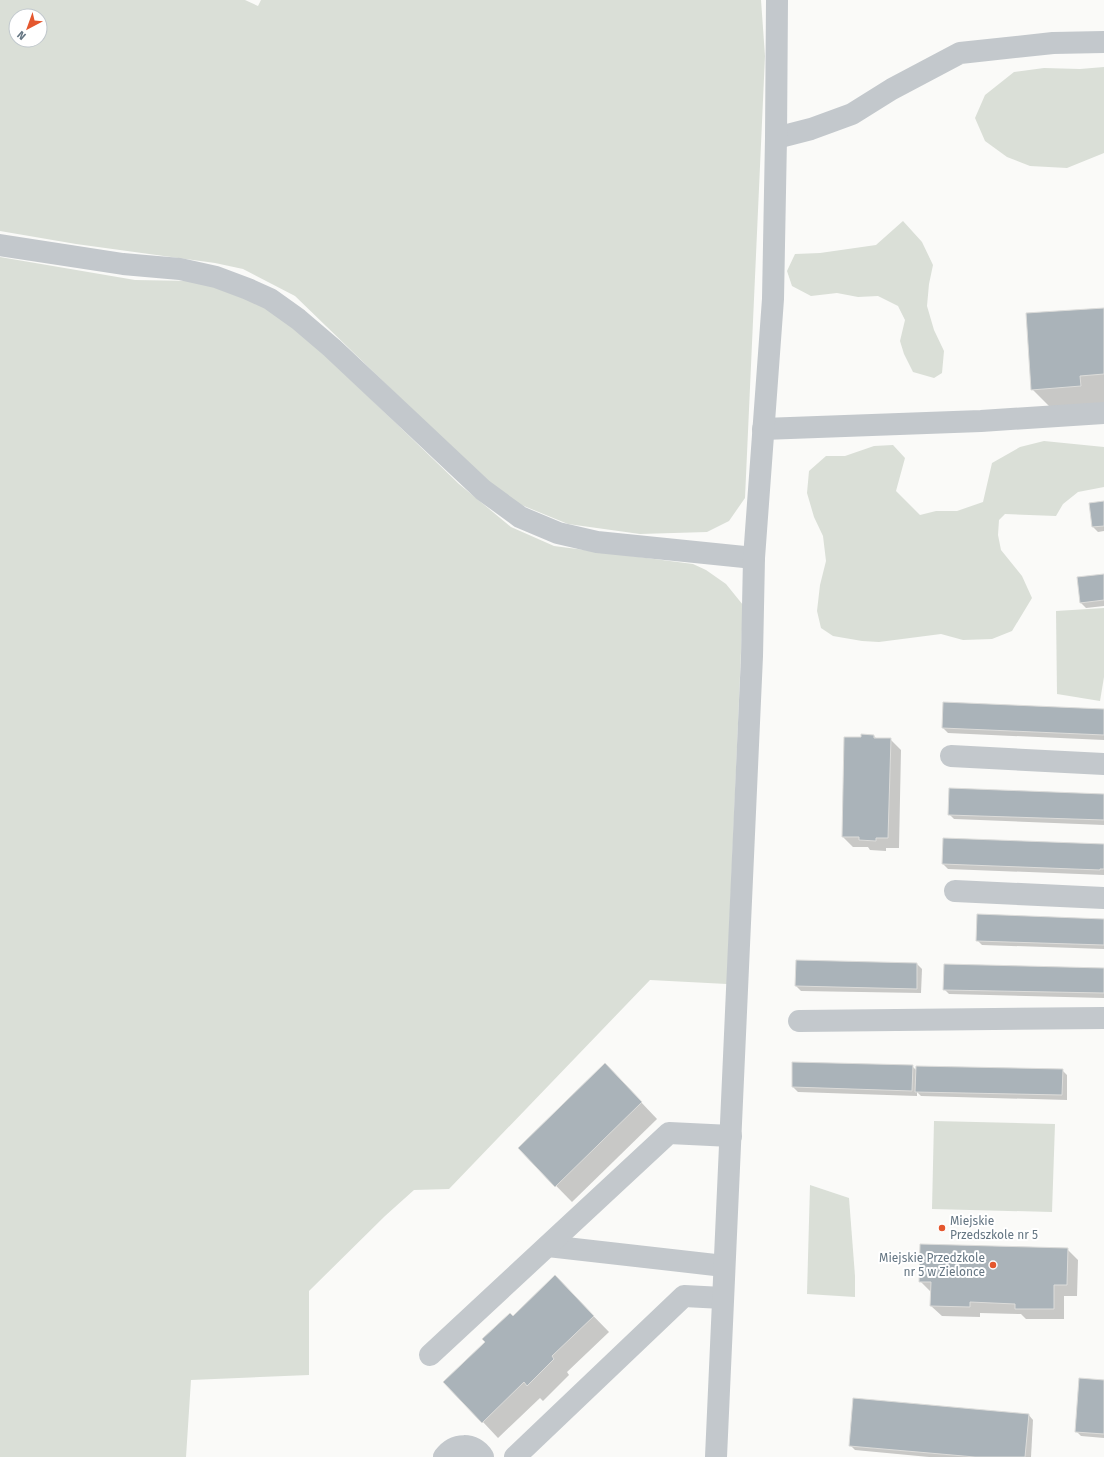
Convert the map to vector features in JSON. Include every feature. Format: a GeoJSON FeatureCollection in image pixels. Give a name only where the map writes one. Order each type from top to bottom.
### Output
{"type":"FeatureCollection","features":[{"type":"Feature","properties":{"kind":"street"},"geometry":{"type":"LineString","coordinates":[[716,1457],[752,664],[754,558],[773,300],[777,0]]}},
{"type":"Feature","properties":{"kind":"street"},"geometry":{"type":"LineString","coordinates":[[776,138],[811,129],[852,114],[892,89],[960,52],[1053,42],[1104,42]]}},
{"type":"Feature","properties":{"kind":"street"},"geometry":{"type":"LineString","coordinates":[[0,245],[123,264],[180,269],[216,277],[248,289],[270,299],[298,319],[332,348],[483,490],[520,517],[558,533],[597,542],[754,558]]}},
{"type":"Feature","properties":{"kind":"street"},"geometry":{"type":"LineString","coordinates":[[763,428],[981,421],[1104,413]]}},
{"type":"Feature","properties":{"kind":"street"},"geometry":{"type":"LineString","coordinates":[[951,756],[1104,764]]}},
{"type":"Feature","properties":{"kind":"street"},"geometry":{"type":"LineString","coordinates":[[955,891],[1104,898]]}},
{"type":"Feature","properties":{"kind":"street"},"geometry":{"type":"LineString","coordinates":[[799,1021],[1104,1018]]}},
{"type":"Feature","properties":{"kind":"street"},"geometry":{"type":"LineString","coordinates":[[430,1355],[669,1133],[731,1136]]}},
{"type":"Feature","properties":{"kind":"street"},"geometry":{"type":"LineString","coordinates":[[548,1246],[724,1266]]}},
{"type":"Feature","properties":{"kind":"street"},"geometry":{"type":"LineString","coordinates":[[515,1457],[684,1296],[723,1298]]}},
{"type":"Feature","properties":{"kind":"street"},"geometry":{"type":"LineString","coordinates":[[444,1457],[447,1452],[455,1447],[464,1446],[472,1447],[480,1452],[483,1457]]}},
{"type":"Feature","properties":{"kind":"shaded area"},"geometry":{"type":"Polygon","coordinates":[[[0,0],[245,0],[258,6],[261,0],[761,0],[765,56],[745,498],[729,521],[707,532],[640,534],[568,524],[519,504],[481,476],[295,296],[243,269],[215,263],[76,244],[0,231],[0,0]]]}},
{"type":"Feature","properties":{"kind":"shaded area"},"geometry":{"type":"Polygon","coordinates":[[[1104,67],[1104,153],[1067,168],[1030,166],[1007,157],[985,141],[975,118],[985,95],[1014,72],[1044,68],[1080,69],[1104,67]]]}},
{"type":"Feature","properties":{"kind":"shaded area"},"geometry":{"type":"Polygon","coordinates":[[[903,221],[922,242],[933,265],[929,284],[927,306],[934,330],[944,351],[942,373],[934,378],[913,372],[904,354],[900,341],[905,320],[898,306],[878,296],[858,297],[837,293],[811,296],[792,286],[787,271],[795,254],[820,253],[876,245],[903,221]]]}},
{"type":"Feature","properties":{"kind":"shaded area"},"geometry":{"type":"Polygon","coordinates":[[[0,257],[135,280],[193,281],[244,294],[283,318],[321,351],[459,484],[511,527],[554,546],[693,564],[706,570],[726,584],[743,605],[727,984],[650,980],[449,1189],[414,1190],[385,1216],[309,1291],[309,1375],[191,1380],[186,1457],[0,1457],[0,257]]]}},
{"type":"Feature","properties":{"kind":"shaded area"},"geometry":{"type":"Polygon","coordinates":[[[1044,441],[1104,447],[1104,487],[1078,492],[1063,504],[1056,516],[1005,514],[999,520],[998,535],[1001,550],[1022,576],[1032,598],[1012,631],[992,639],[963,640],[941,634],[879,642],[862,641],[833,636],[821,628],[817,611],[820,585],[826,561],[823,536],[814,517],[807,493],[809,471],[826,456],[845,456],[874,446],[893,445],[905,458],[896,491],[920,515],[936,511],[957,511],[983,502],[992,463],[1020,447],[1044,441]]]}},
{"type":"Feature","properties":{"kind":"shaded area"},"geometry":{"type":"Polygon","coordinates":[[[1104,608],[1104,677],[1100,701],[1057,694],[1056,611],[1104,608]]]}},
{"type":"Feature","properties":{"kind":"shaded area"},"geometry":{"type":"Polygon","coordinates":[[[934,1121],[1055,1124],[1052,1212],[932,1209],[934,1121]]]}},
{"type":"Feature","properties":{"kind":"shaded area"},"geometry":{"type":"Polygon","coordinates":[[[810,1185],[849,1198],[855,1276],[855,1297],[807,1294],[810,1185]]]}},
{"type":"Feature","properties":{"kind":"building"},"geometry":{"type":"Polygon","coordinates":[[[1104,308],[1104,374],[1080,376],[1081,386],[1031,390],[1026,313],[1104,308]]]}},
{"type":"Feature","properties":{"kind":"building"},"geometry":{"type":"Polygon","coordinates":[[[1104,501],[1104,526],[1092,527],[1089,503],[1104,501]]]}},
{"type":"Feature","properties":{"kind":"building"},"geometry":{"type":"Polygon","coordinates":[[[1104,574],[1104,600],[1080,603],[1077,577],[1104,574]]]}},
{"type":"Feature","properties":{"kind":"building"},"geometry":{"type":"Polygon","coordinates":[[[943,702],[1104,709],[1104,735],[942,728],[943,702]]]}},
{"type":"Feature","properties":{"kind":"building"},"geometry":{"type":"Polygon","coordinates":[[[861,734],[874,735],[874,738],[891,738],[888,838],[876,838],[876,841],[859,840],[859,837],[842,837],[844,737],[861,737],[861,734]]]}},
{"type":"Feature","properties":{"kind":"building"},"geometry":{"type":"Polygon","coordinates":[[[949,788],[1104,794],[1104,820],[948,815],[949,788]]]}},
{"type":"Feature","properties":{"kind":"building"},"geometry":{"type":"Polygon","coordinates":[[[943,838],[1104,844],[1104,869],[942,864],[943,838]]]}},
{"type":"Feature","properties":{"kind":"building"},"geometry":{"type":"Polygon","coordinates":[[[977,914],[1104,919],[1104,945],[976,941],[977,914]]]}},
{"type":"Feature","properties":{"kind":"building"},"geometry":{"type":"Polygon","coordinates":[[[796,960],[917,963],[917,989],[795,986],[796,960]]]}},
{"type":"Feature","properties":{"kind":"building"},"geometry":{"type":"Polygon","coordinates":[[[944,964],[1104,968],[1104,993],[943,990],[944,964]]]}},
{"type":"Feature","properties":{"kind":"building"},"geometry":{"type":"Polygon","coordinates":[[[792,1062],[913,1065],[912,1091],[792,1087],[792,1062]]]}},
{"type":"Feature","properties":{"kind":"building"},"geometry":{"type":"Polygon","coordinates":[[[605,1063],[642,1102],[555,1187],[518,1148],[605,1063]]]}},
{"type":"Feature","properties":{"kind":"building"},"geometry":{"type":"Polygon","coordinates":[[[916,1066],[1063,1069],[1062,1095],[915,1092],[916,1066]]]}},
{"type":"Feature","properties":{"kind":"building","name":"Miejskie Przedzkole nr 5 w Zielonce"},"geometry":{"type":"Polygon","coordinates":[[[920,1244],[1068,1248],[1067,1285],[1054,1285],[1054,1309],[1015,1309],[1015,1304],[970,1302],[970,1307],[930,1306],[931,1282],[919,1282],[920,1244]]]}},
{"type":"Feature","properties":{"kind":"building"},"geometry":{"type":"Polygon","coordinates":[[[555,1275],[594,1316],[552,1356],[554,1359],[527,1386],[524,1382],[482,1423],[443,1382],[485,1342],[482,1339],[510,1313],[513,1316],[555,1275]]]}},
{"type":"Feature","properties":{"kind":"building"},"geometry":{"type":"Polygon","coordinates":[[[1079,1378],[1104,1380],[1104,1434],[1075,1432],[1079,1378]]]}},
{"type":"Feature","properties":{"kind":"building"},"geometry":{"type":"Polygon","coordinates":[[[853,1398],[1029,1414],[1025,1457],[975,1457],[849,1446],[853,1398]]]}},
{"type":"Feature","properties":{"kind":"place","name":"Miejskie Przedszkole nr 5"},"geometry":{"type":"Point","coordinates":[942,1228]}},
{"type":"Feature","properties":{"kind":"place","name":"Miejskie Przedzkole nr 5 w Zielonce"},"geometry":{"type":"Point","coordinates":[993,1265]}}]}
